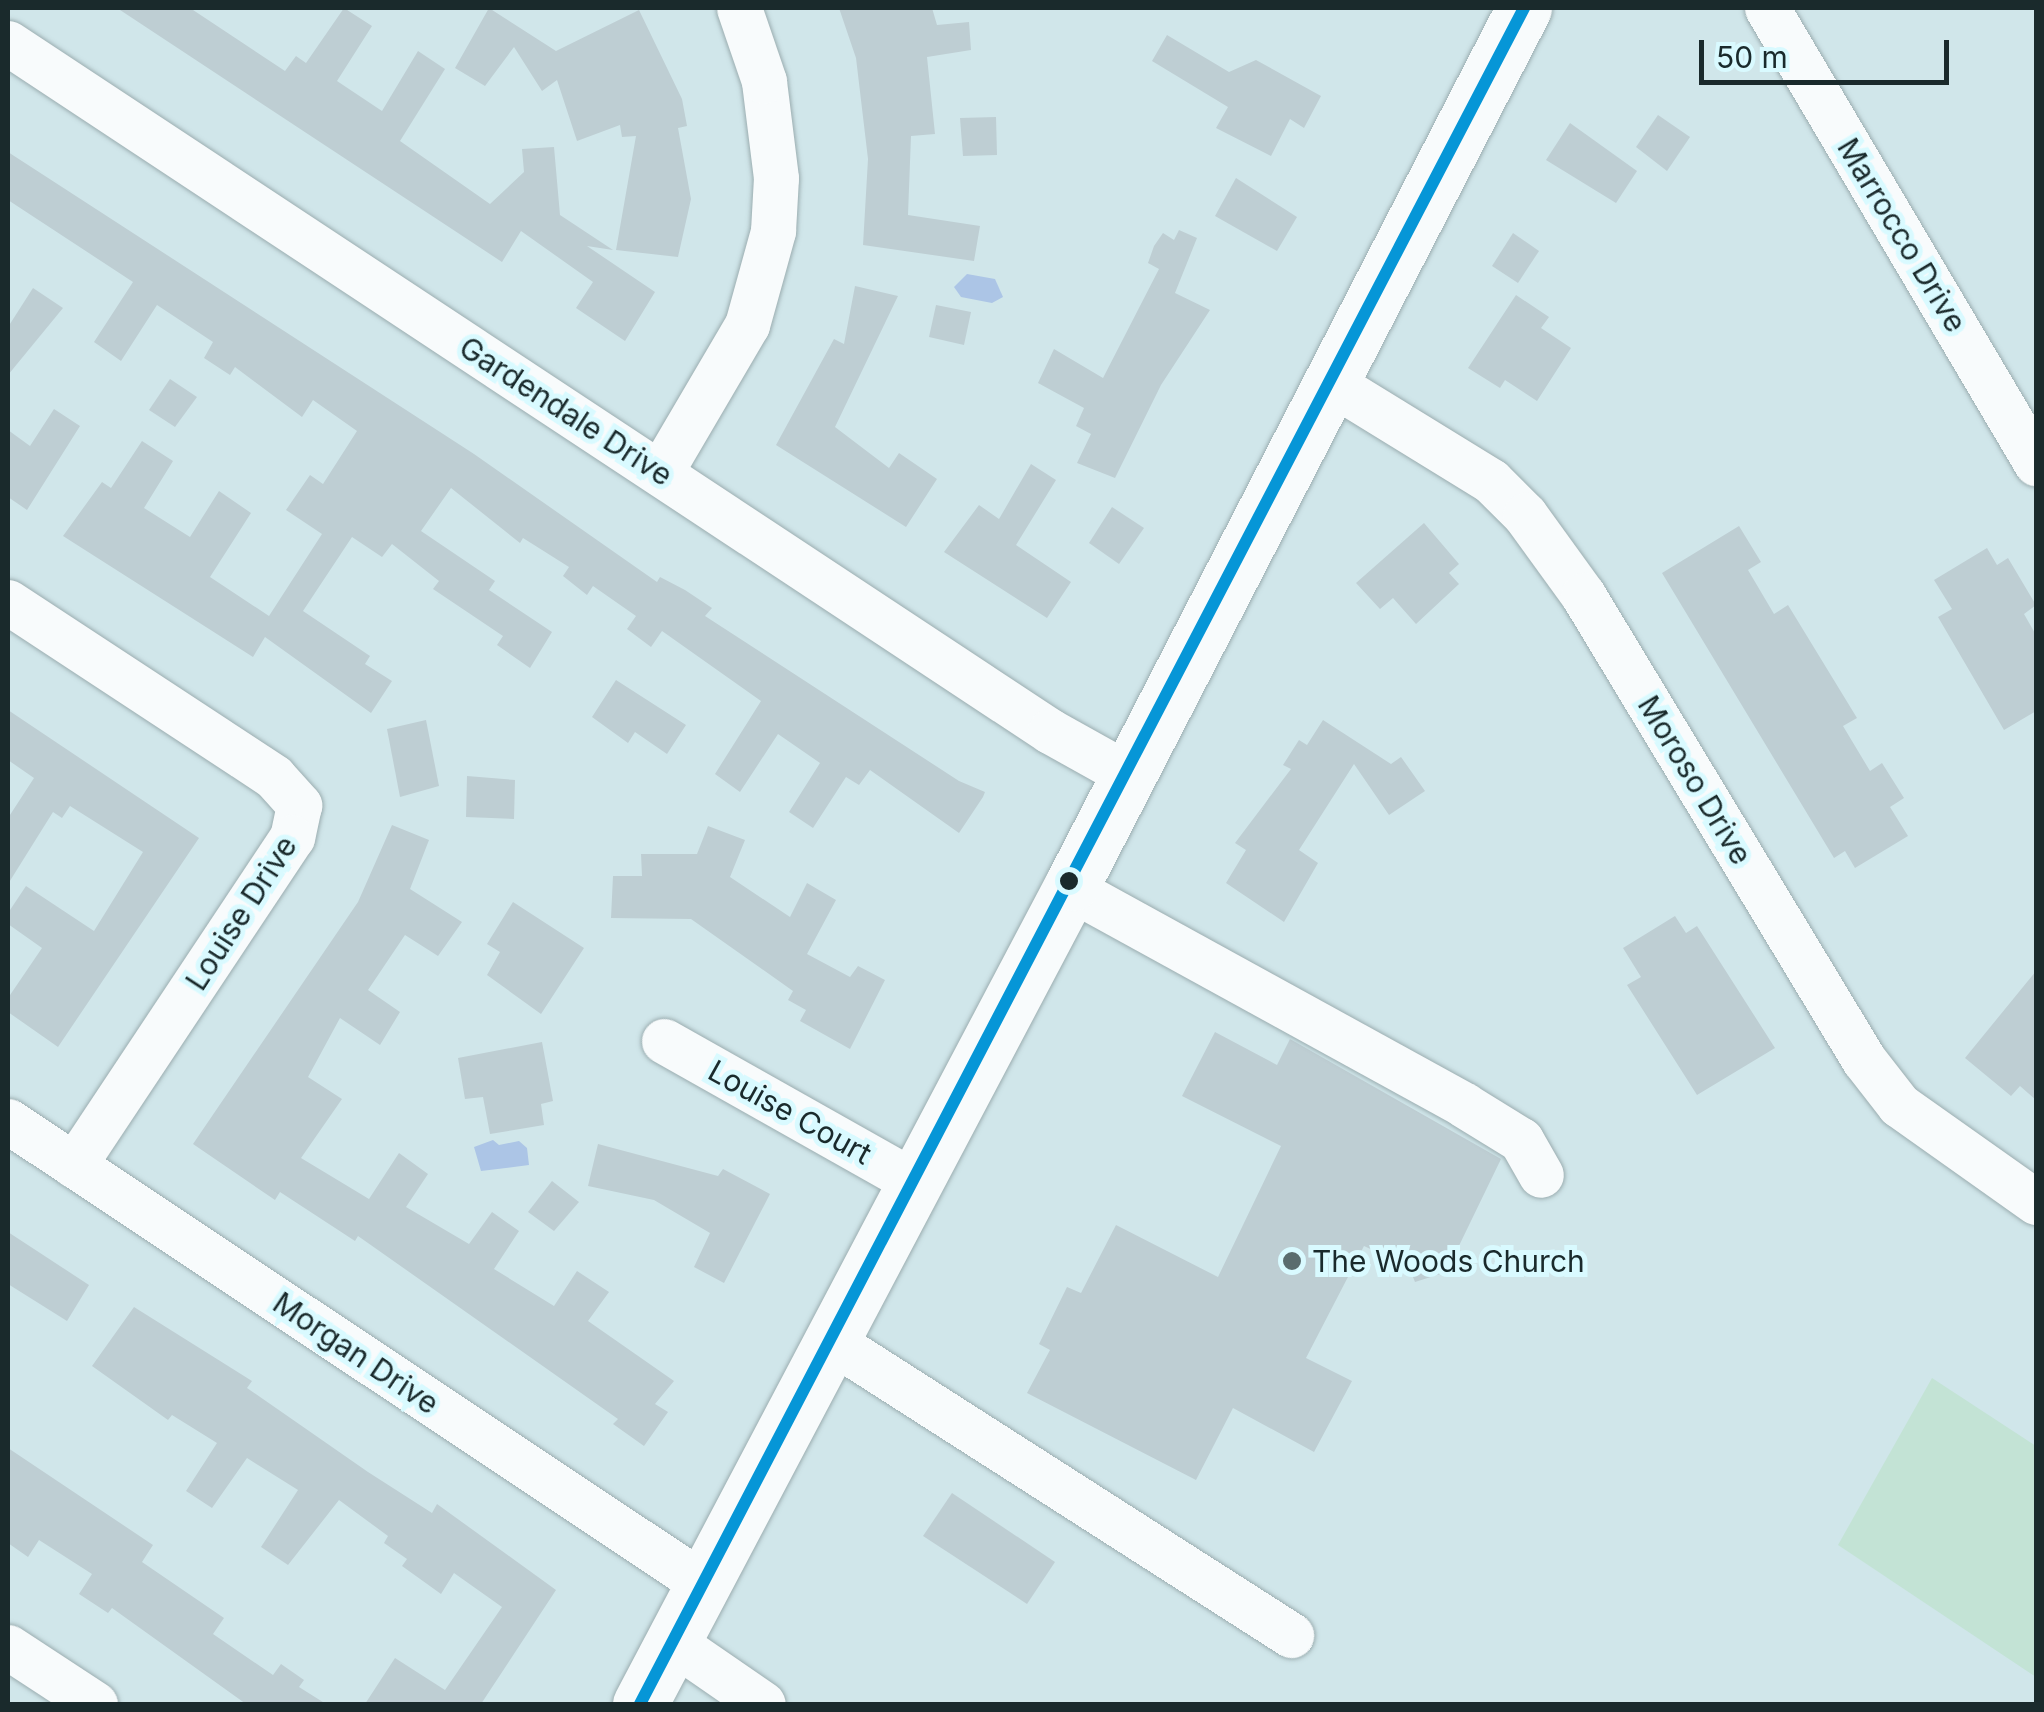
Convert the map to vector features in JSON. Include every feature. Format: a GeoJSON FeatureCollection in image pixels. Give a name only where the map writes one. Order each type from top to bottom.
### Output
{"type":"FeatureCollection","features":[{"type":"Feature","properties":{"kind":"main road"},"geometry":{"type":"LineString","coordinates":[[640,1704],[1070,888],[1524,8]]}},
{"type":"Feature","properties":{"kind":"street"},"geometry":{"type":"LineString","coordinates":[[660,473],[747,325],[773,231],[776,178],[764,81],[738,8]]}},
{"type":"Feature","properties":{"kind":"street","name":"Marrocco Drive"},"geometry":{"type":"LineString","coordinates":[[1767,8],[2036,463]]}},
{"type":"Feature","properties":{"kind":"street","name":"Gardendale Drive"},"geometry":{"type":"LineString","coordinates":[[8,43],[1050,731],[1127,774]]}},
{"type":"Feature","properties":{"kind":"street","name":"Moroso Drive"},"geometry":{"type":"LineString","coordinates":[[1330,382],[1491,481],[1525,515],[1583,594],[1864,1060],[1899,1105],[2036,1202]]}},
{"type":"Feature","properties":{"kind":"street","name":"Louise Drive"},"geometry":{"type":"LineString","coordinates":[[8,602],[274,777],[300,805],[292,837],[74,1165]]}},
{"type":"Feature","properties":{"kind":"street"},"geometry":{"type":"LineString","coordinates":[[1070,888],[1464,1105],[1521,1140],[1540,1175]]}},
{"type":"Feature","properties":{"kind":"street","name":"Louise Court"},"geometry":{"type":"LineString","coordinates":[[664,1041],[916,1183]]}},
{"type":"Feature","properties":{"kind":"street","name":"Morgan Drive"},"geometry":{"type":"LineString","coordinates":[[8,1121],[705,1585]]}},
{"type":"Feature","properties":{"kind":"street"},"geometry":{"type":"LineString","coordinates":[[833,1342],[1290,1636]]}},
{"type":"Feature","properties":{"kind":"street"},"geometry":{"type":"LineString","coordinates":[[673,1642],[763,1704]]}},
{"type":"Feature","properties":{"kind":"street"},"geometry":{"type":"LineString","coordinates":[[8,1647],[95,1704]]}},
{"type":"Feature","properties":{"kind":"green space"},"geometry":{"type":"Polygon","coordinates":[[[1932,1378],[2036,1446],[2036,1677],[1838,1545],[1932,1378]]]}},
{"type":"Feature","properties":{"kind":"water"},"geometry":{"type":"Polygon","coordinates":[[[967,274],[995,279],[1003,297],[992,303],[961,297],[954,287],[967,274]]]}},
{"type":"Feature","properties":{"kind":"water"},"geometry":{"type":"Polygon","coordinates":[[[493,1140],[499,1145],[519,1141],[527,1148],[529,1165],[481,1171],[474,1147],[493,1140]]]}},
{"type":"Feature","properties":{"kind":"building"},"geometry":{"type":"Polygon","coordinates":[[[117,8],[190,8],[285,71],[296,56],[306,63],[344,8],[372,26],[337,81],[382,111],[418,51],[445,69],[400,141],[490,204],[524,172],[522,149],[554,147],[560,215],[613,250],[587,246],[655,292],[625,341],[576,308],[593,282],[521,231],[502,262],[117,8]]]}},
{"type":"Feature","properties":{"kind":"building"},"geometry":{"type":"Polygon","coordinates":[[[489,8],[556,51],[639,10],[682,99],[687,126],[678,128],[691,199],[678,257],[616,250],[636,136],[622,137],[620,125],[577,141],[557,80],[542,91],[514,47],[485,86],[455,68],[489,8]]]}},
{"type":"Feature","properties":{"kind":"building"},"geometry":{"type":"Polygon","coordinates":[[[839,8],[932,8],[937,25],[969,22],[971,50],[927,57],[935,134],[911,136],[908,215],[980,226],[974,261],[863,245],[868,159],[856,58],[839,8]]]}},
{"type":"Feature","properties":{"kind":"building"},"geometry":{"type":"Polygon","coordinates":[[[1167,35],[1229,72],[1256,60],[1321,96],[1304,128],[1290,119],[1271,156],[1216,128],[1228,107],[1152,61],[1167,35]]]}},
{"type":"Feature","properties":{"kind":"building"},"geometry":{"type":"Polygon","coordinates":[[[1658,115],[1690,137],[1667,171],[1636,147],[1658,115]]]}},
{"type":"Feature","properties":{"kind":"building"},"geometry":{"type":"Polygon","coordinates":[[[996,117],[997,155],[963,156],[960,118],[996,117]]]}},
{"type":"Feature","properties":{"kind":"building"},"geometry":{"type":"Polygon","coordinates":[[[1570,123],[1637,171],[1616,203],[1546,160],[1570,123]]]}},
{"type":"Feature","properties":{"kind":"building"},"geometry":{"type":"Polygon","coordinates":[[[8,152],[474,454],[657,582],[660,577],[712,608],[705,616],[959,781],[985,792],[959,833],[870,770],[859,785],[846,777],[813,828],[789,812],[820,763],[778,734],[740,792],[715,774],[761,701],[662,631],[651,647],[627,629],[636,616],[593,586],[587,595],[563,576],[569,567],[523,538],[520,543],[451,488],[421,531],[495,581],[489,590],[552,632],[530,668],[497,645],[503,636],[433,589],[439,581],[392,544],[382,557],[352,537],[303,611],[370,656],[365,664],[392,681],[371,713],[265,637],[253,657],[63,536],[102,482],[111,488],[142,441],[173,461],[144,508],[190,537],[219,491],[251,513],[210,577],[269,616],[322,534],[286,510],[310,475],[323,484],[357,431],[313,400],[302,417],[235,367],[230,375],[204,358],[213,342],[157,305],[121,361],[94,342],[133,282],[8,200],[8,152]]]}},
{"type":"Feature","properties":{"kind":"building"},"geometry":{"type":"Polygon","coordinates":[[[1236,178],[1297,217],[1277,251],[1215,216],[1236,178]]]}},
{"type":"Feature","properties":{"kind":"building"},"geometry":{"type":"Polygon","coordinates":[[[1179,230],[1197,238],[1175,293],[1210,310],[1161,385],[1115,478],[1077,463],[1091,434],[1076,426],[1084,408],[1038,383],[1054,349],[1103,378],[1159,269],[1148,263],[1154,246],[1163,233],[1174,240],[1179,230]]]}},
{"type":"Feature","properties":{"kind":"building"},"geometry":{"type":"Polygon","coordinates":[[[1513,233],[1539,251],[1518,283],[1492,266],[1513,233]]]}},
{"type":"Feature","properties":{"kind":"building"},"geometry":{"type":"Polygon","coordinates":[[[855,286],[898,296],[835,427],[889,468],[899,453],[937,479],[906,527],[776,445],[834,339],[844,344],[855,286]]]}},
{"type":"Feature","properties":{"kind":"building"},"geometry":{"type":"Polygon","coordinates":[[[33,288],[63,308],[8,375],[8,327],[33,288]]]}},
{"type":"Feature","properties":{"kind":"building"},"geometry":{"type":"Polygon","coordinates":[[[1516,295],[1549,317],[1541,328],[1571,348],[1537,401],[1505,380],[1500,388],[1468,368],[1516,295]]]}},
{"type":"Feature","properties":{"kind":"building"},"geometry":{"type":"Polygon","coordinates":[[[936,305],[971,312],[964,345],[929,337],[936,305]]]}},
{"type":"Feature","properties":{"kind":"building"},"geometry":{"type":"Polygon","coordinates":[[[170,379],[197,397],[175,427],[149,410],[170,379]]]}},
{"type":"Feature","properties":{"kind":"building"},"geometry":{"type":"Polygon","coordinates":[[[54,409],[80,426],[27,510],[8,497],[8,430],[30,446],[54,409]]]}},
{"type":"Feature","properties":{"kind":"building"},"geometry":{"type":"Polygon","coordinates":[[[1031,464],[1056,480],[1016,545],[1071,582],[1047,618],[944,552],[979,505],[999,519],[1031,464]]]}},
{"type":"Feature","properties":{"kind":"building"},"geometry":{"type":"Polygon","coordinates":[[[1112,507],[1144,528],[1119,564],[1089,543],[1112,507]]]}},
{"type":"Feature","properties":{"kind":"building"},"geometry":{"type":"Polygon","coordinates":[[[1424,523],[1459,564],[1449,573],[1459,584],[1416,624],[1393,598],[1380,609],[1356,583],[1424,523]]]}},
{"type":"Feature","properties":{"kind":"building"},"geometry":{"type":"Polygon","coordinates":[[[1739,526],[1761,562],[1748,570],[1774,614],[1788,605],[1857,718],[1843,726],[1870,771],[1882,763],[1904,798],[1890,807],[1908,836],[1855,868],[1845,851],[1834,858],[1662,573],[1739,526]]]}},
{"type":"Feature","properties":{"kind":"building"},"geometry":{"type":"Polygon","coordinates":[[[1987,548],[1997,565],[2008,558],[2036,605],[2024,614],[2036,635],[2036,711],[2004,730],[1938,617],[1952,609],[1934,580],[1987,548]]]}},
{"type":"Feature","properties":{"kind":"building"},"geometry":{"type":"Polygon","coordinates":[[[616,680],[686,725],[667,754],[635,732],[628,743],[592,717],[616,680]]]}},
{"type":"Feature","properties":{"kind":"building"},"geometry":{"type":"Polygon","coordinates":[[[8,710],[199,838],[58,1047],[8,1012],[8,998],[42,948],[8,924],[8,913],[26,886],[94,931],[143,852],[70,806],[62,818],[53,812],[8,884],[8,818],[34,778],[8,760],[8,710]]]}},
{"type":"Feature","properties":{"kind":"building"},"geometry":{"type":"Polygon","coordinates":[[[426,720],[439,786],[400,797],[387,729],[426,720]]]}},
{"type":"Feature","properties":{"kind":"building"},"geometry":{"type":"Polygon","coordinates":[[[1323,720],[1391,764],[1401,757],[1425,791],[1389,815],[1354,764],[1299,850],[1318,863],[1284,922],[1226,883],[1246,850],[1235,843],[1291,769],[1283,765],[1299,740],[1307,745],[1323,720]]]}},
{"type":"Feature","properties":{"kind":"building"},"geometry":{"type":"Polygon","coordinates":[[[467,776],[515,780],[514,819],[466,817],[467,776]]]}},
{"type":"Feature","properties":{"kind":"building"},"geometry":{"type":"Polygon","coordinates":[[[392,825],[429,840],[410,889],[462,922],[438,956],[405,935],[368,990],[400,1012],[380,1045],[340,1018],[308,1077],[342,1099],[301,1158],[369,1199],[399,1153],[428,1174],[406,1207],[469,1244],[492,1212],[519,1231],[494,1269],[554,1306],[577,1271],[609,1292],[588,1321],[674,1381],[655,1404],[668,1412],[644,1446],[613,1424],[618,1419],[358,1236],[355,1241],[280,1192],[275,1200],[193,1144],[358,902],[392,825]]]}},
{"type":"Feature","properties":{"kind":"building"},"geometry":{"type":"Polygon","coordinates":[[[708,826],[745,840],[730,877],[790,917],[807,883],[836,900],[807,954],[850,977],[858,966],[885,980],[850,1049],[800,1021],[806,1010],[788,1000],[793,991],[691,919],[611,918],[613,876],[642,876],[641,854],[697,854],[708,826]]]}},
{"type":"Feature","properties":{"kind":"building"},"geometry":{"type":"Polygon","coordinates":[[[513,902],[584,948],[541,1014],[487,975],[500,952],[487,944],[513,902]]]}},
{"type":"Feature","properties":{"kind":"building"},"geometry":{"type":"Polygon","coordinates":[[[1675,916],[1686,933],[1697,926],[1775,1048],[1697,1095],[1627,985],[1641,977],[1623,948],[1675,916]]]}},
{"type":"Feature","properties":{"kind":"building"},"geometry":{"type":"Polygon","coordinates":[[[2036,971],[2036,1100],[2020,1086],[2011,1096],[1965,1058],[2036,971]]]}},
{"type":"Feature","properties":{"kind":"building","name":"The Woods Church"},"geometry":{"type":"Polygon","coordinates":[[[1215,1032],[1277,1065],[1290,1039],[1501,1159],[1455,1254],[1456,1269],[1415,1282],[1409,1267],[1364,1246],[1306,1358],[1352,1381],[1314,1452],[1233,1408],[1196,1480],[1027,1393],[1050,1350],[1039,1344],[1067,1287],[1081,1293],[1116,1225],[1218,1277],[1281,1146],[1182,1096],[1215,1032]]]}},
{"type":"Feature","properties":{"kind":"building"},"geometry":{"type":"Polygon","coordinates":[[[542,1042],[553,1101],[541,1104],[544,1125],[490,1134],[483,1097],[465,1099],[458,1058],[542,1042]]]}},
{"type":"Feature","properties":{"kind":"building"},"geometry":{"type":"Polygon","coordinates":[[[598,1144],[718,1176],[723,1169],[770,1194],[724,1283],[694,1267],[710,1233],[654,1200],[588,1186],[598,1144]]]}},
{"type":"Feature","properties":{"kind":"building"},"geometry":{"type":"Polygon","coordinates":[[[552,1181],[579,1202],[554,1231],[528,1212],[552,1181]]]}},
{"type":"Feature","properties":{"kind":"building"},"geometry":{"type":"Polygon","coordinates":[[[8,1232],[89,1285],[67,1321],[8,1284],[8,1232]]]}},
{"type":"Feature","properties":{"kind":"building"},"geometry":{"type":"Polygon","coordinates":[[[134,1307],[252,1381],[247,1388],[368,1472],[432,1513],[437,1504],[556,1590],[481,1704],[365,1704],[395,1658],[445,1690],[502,1607],[454,1573],[441,1594],[402,1566],[407,1559],[384,1543],[388,1536],[339,1500],[288,1565],[261,1547],[298,1490],[247,1458],[212,1508],[186,1491],[217,1443],[172,1415],[168,1420],[92,1366],[134,1307]]]}},
{"type":"Feature","properties":{"kind":"building"},"geometry":{"type":"Polygon","coordinates":[[[8,1448],[153,1545],[142,1562],[224,1618],[213,1634],[273,1675],[281,1664],[304,1680],[299,1687],[326,1704],[246,1704],[112,1608],[108,1613],[79,1594],[92,1574],[39,1540],[28,1557],[8,1543],[8,1448]]]}},
{"type":"Feature","properties":{"kind":"building"},"geometry":{"type":"Polygon","coordinates":[[[952,1493],[1055,1562],[1027,1604],[923,1536],[952,1493]]]}},
{"type":"Feature","properties":{"kind":"transit line"},"geometry":{"type":"LineString","coordinates":[[640,1704],[1524,8]]}},
{"type":"Feature","properties":{"kind":"place","name":"The Woods Church"},"geometry":{"type":"Point","coordinates":[1292,1261]}}]}
